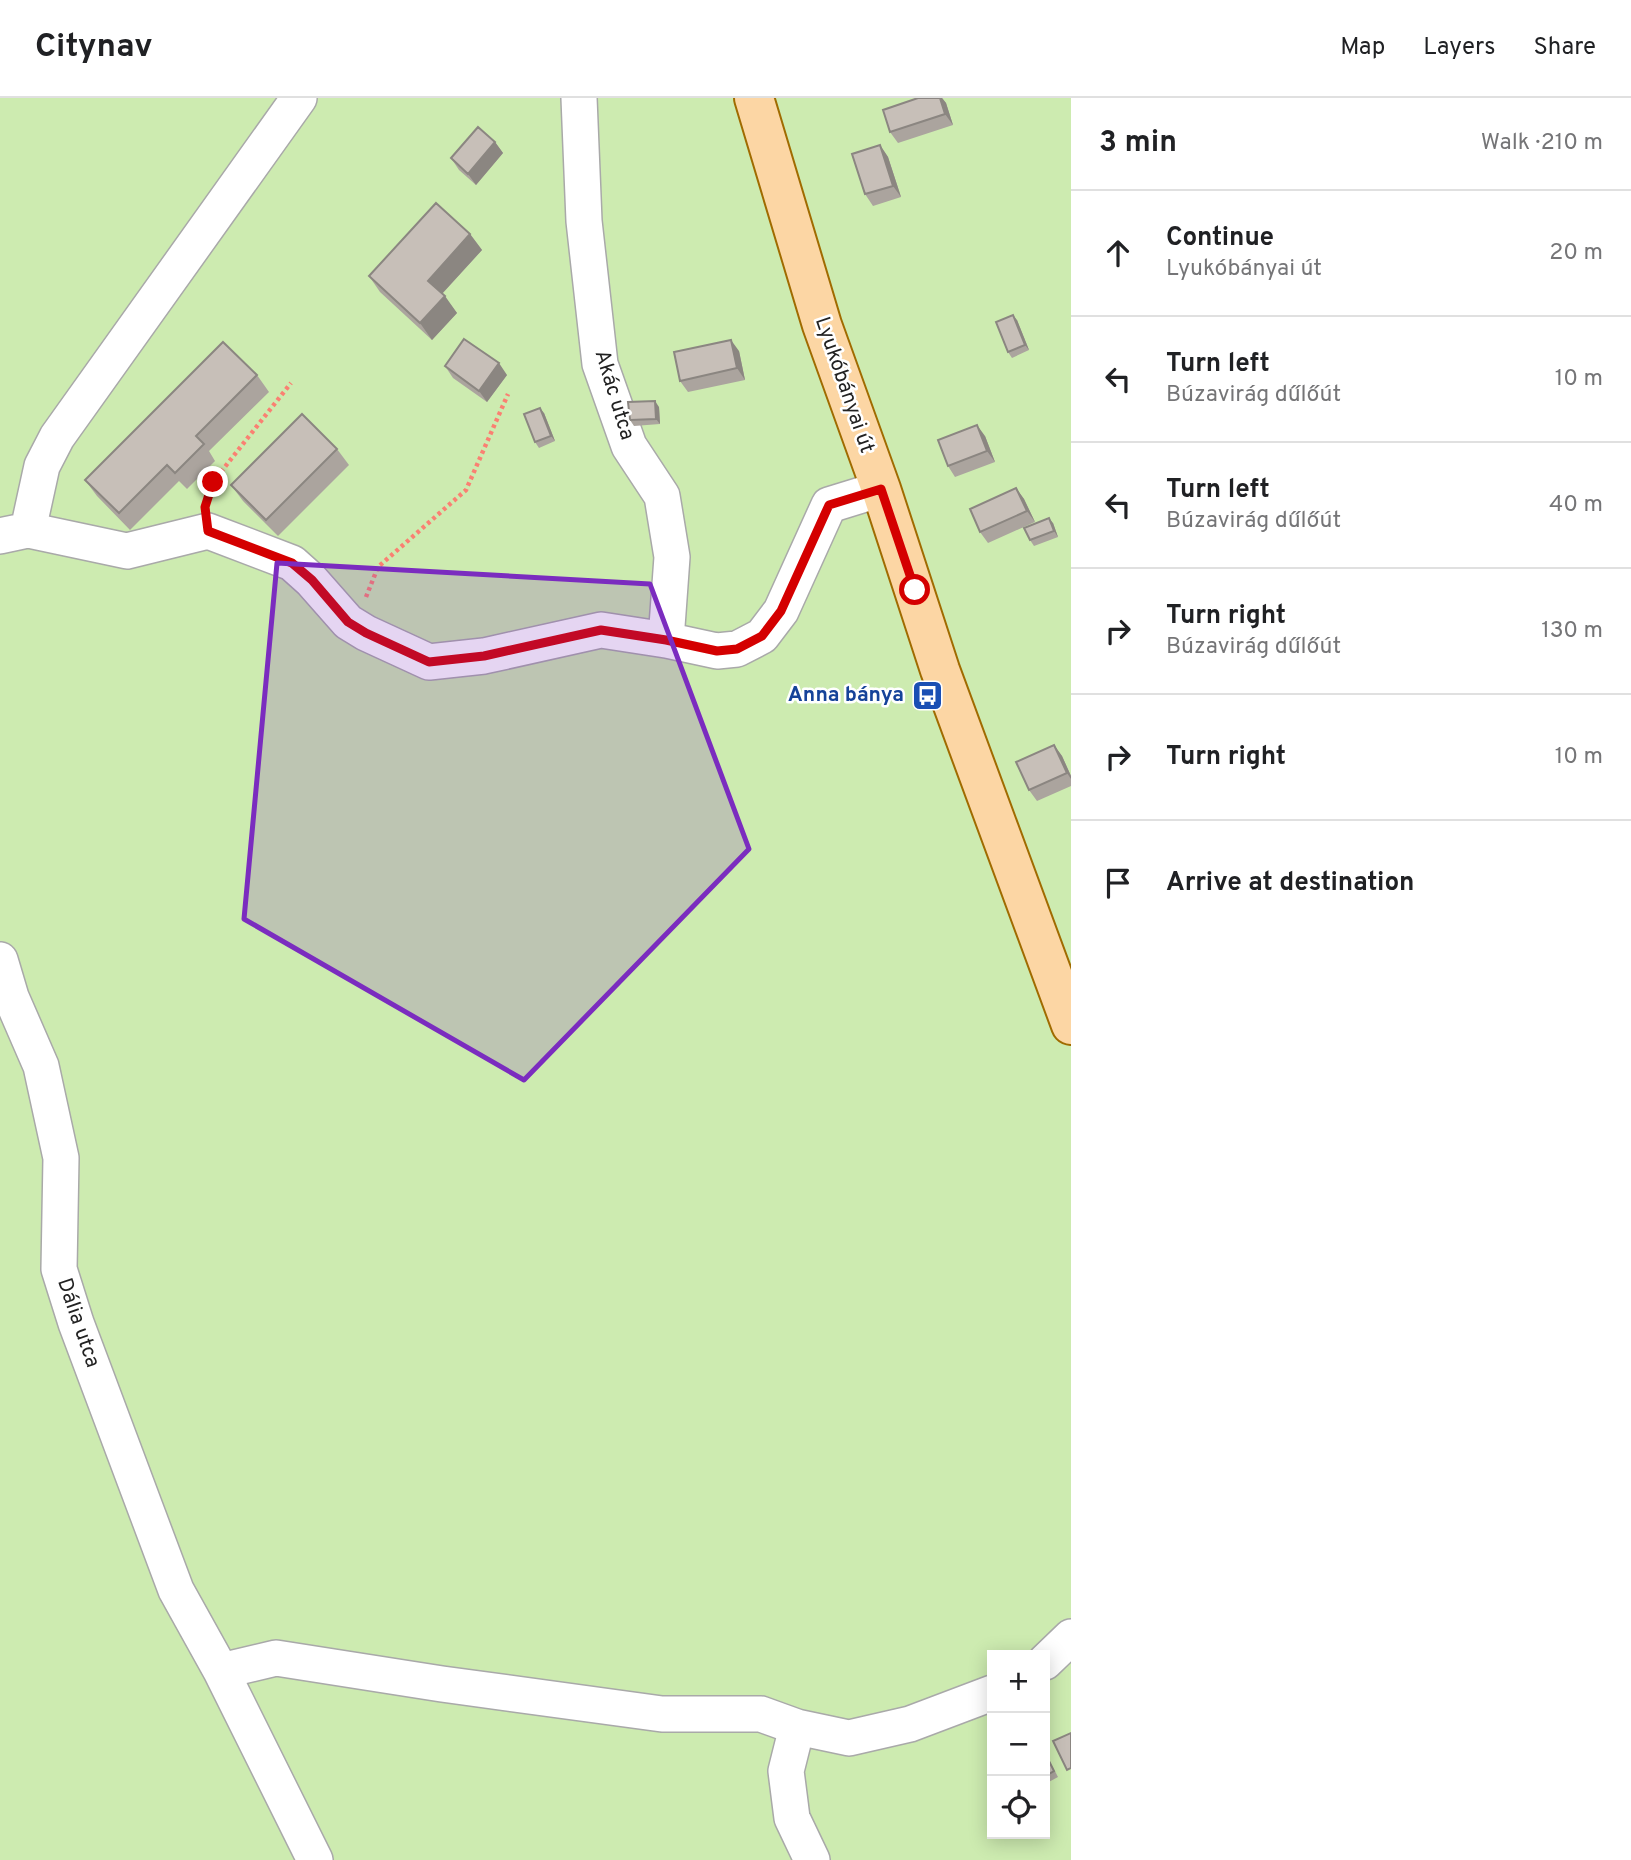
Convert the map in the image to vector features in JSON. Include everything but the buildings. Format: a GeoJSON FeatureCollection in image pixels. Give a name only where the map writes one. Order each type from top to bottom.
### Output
{"type":"FeatureCollection","features":[{"type":"Feature","properties":{"kind":"main road","name":"Lyukóbányai út"},"geometry":{"type":"LineString","coordinates":[[754,98],[822,325],[881,489],[940,670],[1071,1026]]}},
{"type":"Feature","properties":{"kind":"street"},"geometry":{"type":"LineString","coordinates":[[299,98],[57,437],[14,533],[127,551],[208,531],[292,563],[312,580],[348,622],[429,662],[484,656],[601,630],[717,651],[737,649],[762,636],[781,611],[829,505],[881,489]]}},
{"type":"Feature","properties":{"kind":"street","name":"Akác utca"},"geometry":{"type":"LineString","coordinates":[[579,98],[584,220],[600,364],[629,446],[662,496],[672,557],[666,640]]}},
{"type":"Feature","properties":{"kind":"street","name":"Dália utca"},"geometry":{"type":"LineString","coordinates":[[0,960],[11,997],[41,1066],[61,1158],[59,1269],[76,1323],[176,1590],[221,1671],[315,1860]]}},
{"type":"Feature","properties":{"kind":"street"},"geometry":{"type":"LineString","coordinates":[[1050,1657],[1071,1637]]}},
{"type":"Feature","properties":{"kind":"street"},"geometry":{"type":"LineString","coordinates":[[221,1671],[276,1658],[662,1714],[761,1714],[797,1727],[849,1738],[910,1724],[987,1695]]}},
{"type":"Feature","properties":{"kind":"street"},"geometry":{"type":"LineString","coordinates":[[797,1727],[786,1772],[792,1818],[812,1860]]}},
{"type":"Feature","properties":{"kind":"path"},"geometry":{"type":"LineString","coordinates":[[208,531],[205,507],[213,482],[291,383]]}},
{"type":"Feature","properties":{"kind":"path"},"geometry":{"type":"LineString","coordinates":[[366,633],[365,602],[378,567],[466,490],[508,394]]}},
{"type":"Feature","properties":{"kind":"highlighted area"},"geometry":{"type":"Polygon","coordinates":[[[277,563],[650,584],[749,849],[524,1080],[244,919],[277,563]]]}},
{"type":"Feature","properties":{"kind":"green space"},"geometry":{"type":"Polygon","coordinates":[[[0,98],[1071,98],[1071,1860],[0,1860],[0,98]]]}},
{"type":"Feature","properties":{"kind":"place","name":"Anna bánya"},"geometry":{"type":"Point","coordinates":[927,695]}},
{"type":"Feature","properties":{"kind":"route"},"geometry":{"type":"LineString","coordinates":[[213,482],[205,507],[208,531],[292,563],[312,580],[348,622],[429,662],[484,656],[601,630],[717,651],[737,649],[762,636],[781,611],[829,505],[881,489],[915,590]]}}]}
